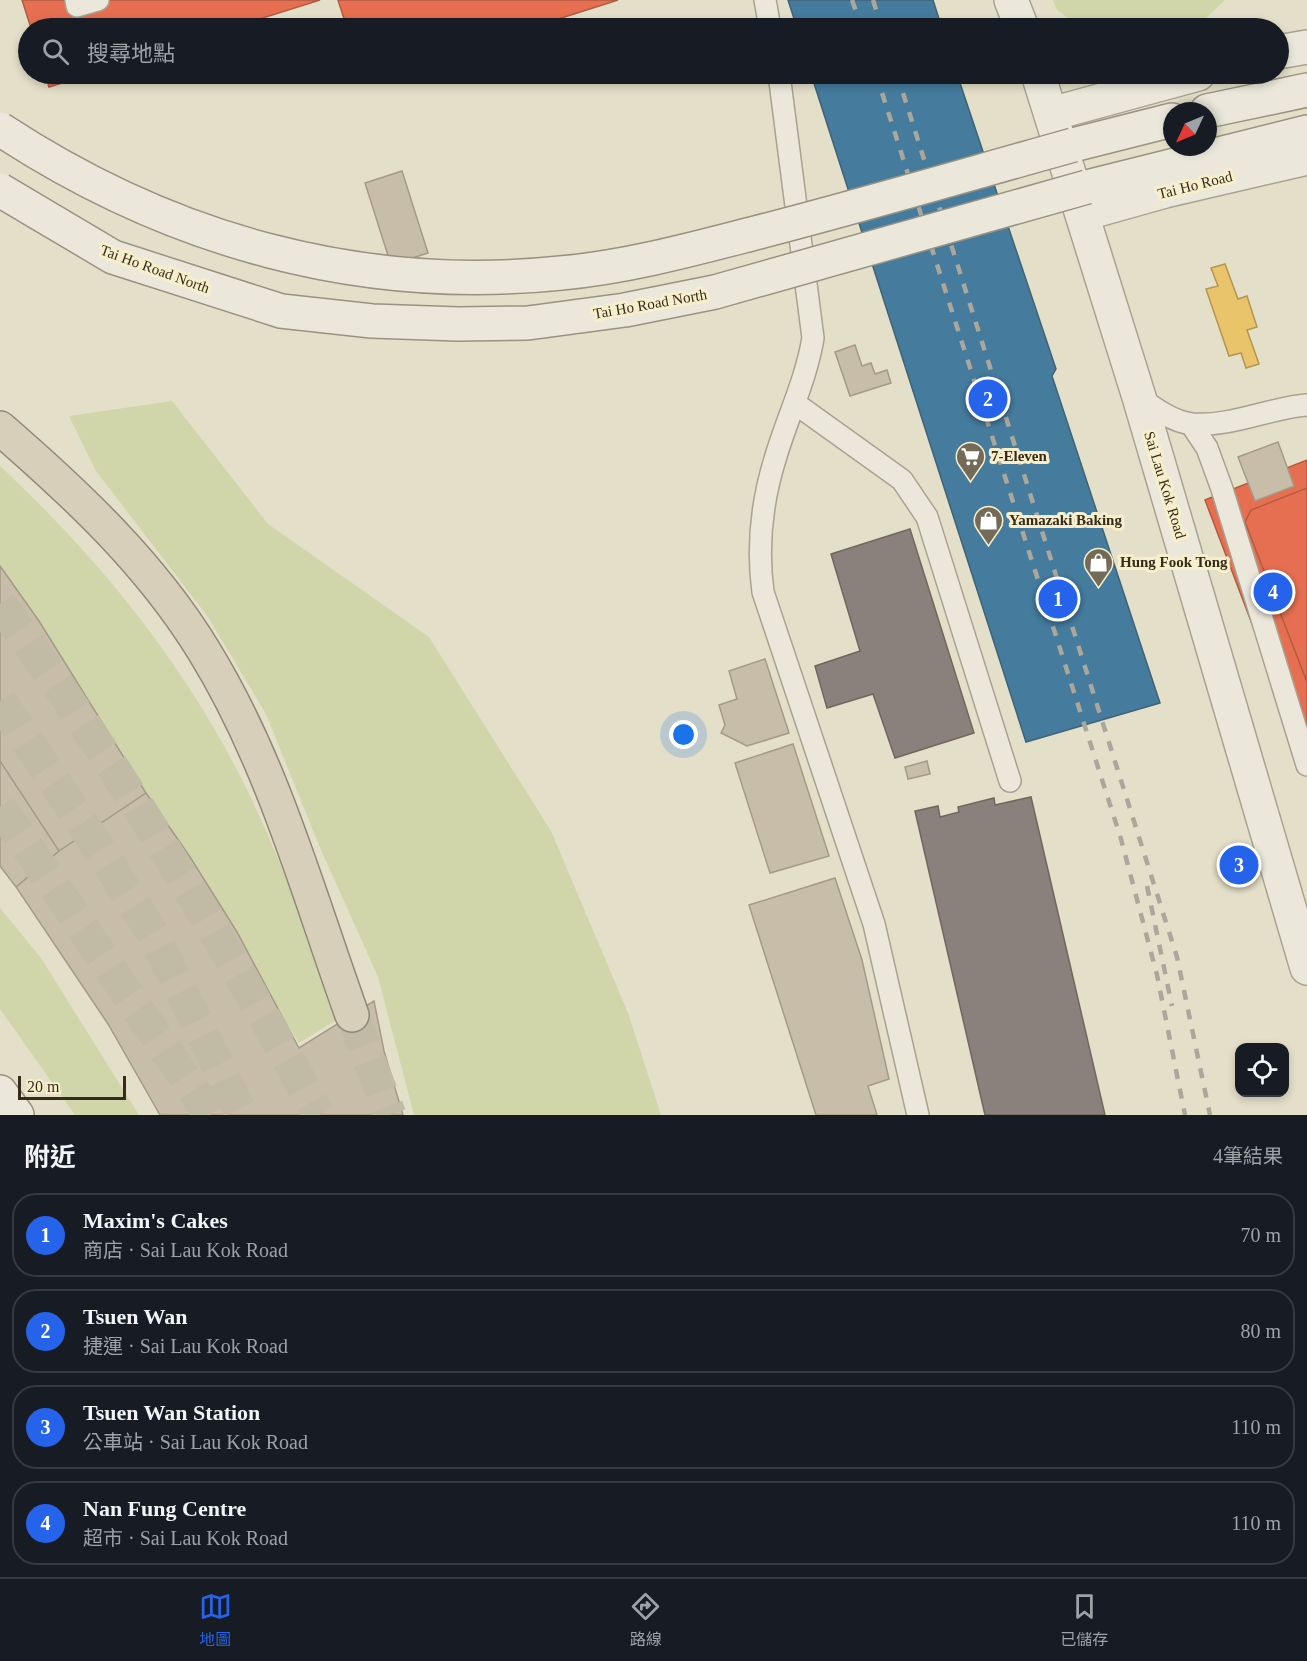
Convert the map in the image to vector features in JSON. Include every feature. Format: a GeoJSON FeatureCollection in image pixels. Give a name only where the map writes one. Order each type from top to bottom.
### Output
{"type":"FeatureCollection","features":[{"type":"Feature","properties":{"kind":"highway"},"geometry":{"type":"LineString","coordinates":[[0,428],[71,491],[141,566],[204,651],[246,728],[265,772],[352,1015]]}},
{"type":"Feature","properties":{"kind":"main road"},"geometry":{"type":"LineString","coordinates":[[1011,0],[1018,18]]}},
{"type":"Feature","properties":{"kind":"main road"},"geometry":{"type":"LineString","coordinates":[[1289,50],[1307,47]]}},
{"type":"Feature","properties":{"kind":"main road","name":"Sai Lau Kok Road"},"geometry":{"type":"LineString","coordinates":[[1042,84],[1139,397],[1306,964]]}},
{"type":"Feature","properties":{"kind":"main road"},"geometry":{"type":"LineString","coordinates":[[1052,114],[1162,84]]}},
{"type":"Feature","properties":{"kind":"main road"},"geometry":{"type":"LineString","coordinates":[[1217,109],[1307,90]]}},
{"type":"Feature","properties":{"kind":"main road"},"geometry":{"type":"LineString","coordinates":[[0,129],[51,162],[99,188],[198,230],[246,245],[317,263],[368,270],[497,277],[563,273],[657,258],[1163,122]]}},
{"type":"Feature","properties":{"kind":"main road","name":"Tai Ho Road North"},"geometry":{"type":"LineString","coordinates":[[0,190],[113,257],[200,287],[281,311],[372,321],[528,323],[625,310],[715,292],[1087,187],[1307,132]]}},
{"type":"Feature","properties":{"kind":"main road","name":"Tai Ho Road"},"geometry":{"type":"LineString","coordinates":[[1083,214],[1165,191],[1307,158]]}},
{"type":"Feature","properties":{"kind":"main road"},"geometry":{"type":"LineString","coordinates":[[0,1092],[17,1115]]}},
{"type":"Feature","properties":{"kind":"lane"},"geometry":{"type":"LineString","coordinates":[[76,0],[77,6],[98,0]]}},
{"type":"Feature","properties":{"kind":"lane"},"geometry":{"type":"LineString","coordinates":[[765,0],[768,18]]}},
{"type":"Feature","properties":{"kind":"lane"},"geometry":{"type":"LineString","coordinates":[[780,84],[813,338],[809,364],[776,456],[764,511],[759,563],[763,592],[874,924],[918,1115]]}},
{"type":"Feature","properties":{"kind":"lane"},"geometry":{"type":"LineString","coordinates":[[1139,397],[1162,413],[1191,424],[1220,422],[1307,405]]}},
{"type":"Feature","properties":{"kind":"lane"},"geometry":{"type":"LineString","coordinates":[[796,404],[902,480],[927,517],[1010,781]]}},
{"type":"Feature","properties":{"kind":"lane"},"geometry":{"type":"LineString","coordinates":[[1191,424],[1207,448],[1222,489],[1307,765]]}},
{"type":"Feature","properties":{"kind":"green space"},"geometry":{"type":"Polygon","coordinates":[[[1053,0],[1225,0],[1206,18],[1068,18],[1057,10],[1053,0]]]}},
{"type":"Feature","properties":{"kind":"green space"},"geometry":{"type":"Polygon","coordinates":[[[172,401],[268,524],[429,637],[551,831],[628,1013],[661,1115],[414,1115],[378,977],[318,843],[266,714],[208,617],[96,471],[69,416],[172,401]]]}},
{"type":"Feature","properties":{"kind":"green space"},"geometry":{"type":"Polygon","coordinates":[[[0,466],[73,539],[140,618],[199,703],[249,794],[274,849],[341,1017],[299,1043],[79,684],[0,566],[0,466]]]}},
{"type":"Feature","properties":{"kind":"green space"},"geometry":{"type":"Polygon","coordinates":[[[0,908],[41,958],[139,1115],[75,1115],[0,1009],[0,908]]]}},
{"type":"Feature","properties":{"kind":"building: 住宅"},"geometry":{"type":"Polygon","coordinates":[[[1225,264],[1238,299],[1247,296],[1257,327],[1247,330],[1259,364],[1246,368],[1241,353],[1229,356],[1206,289],[1218,286],[1211,268],[1225,264]]]}},
{"type":"Feature","properties":{"kind":"building: 商業"},"geometry":{"type":"Polygon","coordinates":[[[22,0],[320,0],[263,18],[28,18],[22,0]]]}},
{"type":"Feature","properties":{"kind":"building: 商業"},"geometry":{"type":"Polygon","coordinates":[[[338,0],[618,0],[561,18],[344,18],[338,0]]]}},
{"type":"Feature","properties":{"kind":"building: 商業"},"geometry":{"type":"Polygon","coordinates":[[[1307,460],[1307,769],[1205,500],[1307,460]]]}},
{"type":"Feature","properties":{"kind":"building: 商業"},"geometry":{"type":"Polygon","coordinates":[[[1307,488],[1307,682],[1245,522],[1251,510],[1307,488]]]}},
{"type":"Feature","properties":{"kind":"building: 公共"},"geometry":{"type":"Polygon","coordinates":[[[788,0],[933,0],[939,18],[794,18],[788,0]]]}},
{"type":"Feature","properties":{"kind":"building: 公共"},"geometry":{"type":"Polygon","coordinates":[[[814,84],[960,84],[1056,369],[1052,376],[1160,703],[1026,742],[814,84]]]}},
{"type":"Feature","properties":{"kind":"building: 工業"},"geometry":{"type":"Polygon","coordinates":[[[910,529],[974,733],[895,758],[873,694],[827,708],[815,666],[860,651],[831,554],[910,529]]]}},
{"type":"Feature","properties":{"kind":"building: 工業"},"geometry":{"type":"Polygon","coordinates":[[[1031,797],[1105,1115],[985,1115],[915,811],[938,806],[940,817],[959,812],[958,807],[994,798],[995,805],[1031,797]]]}},
{"type":"Feature","properties":{"kind":"building: 其他"},"geometry":{"type":"Polygon","coordinates":[[[402,171],[428,253],[391,265],[365,183],[402,171]]]}},
{"type":"Feature","properties":{"kind":"building: 其他"},"geometry":{"type":"Polygon","coordinates":[[[855,345],[862,366],[871,363],[875,374],[887,370],[891,383],[850,396],[835,352],[855,345]]]}},
{"type":"Feature","properties":{"kind":"building: 其他"},"geometry":{"type":"Polygon","coordinates":[[[1278,442],[1294,486],[1255,501],[1238,457],[1278,442]]]}},
{"type":"Feature","properties":{"kind":"building: 其他"},"geometry":{"type":"Polygon","coordinates":[[[0,566],[39,621],[146,793],[59,851],[0,761],[0,566]]]}},
{"type":"Feature","properties":{"kind":"building: 其他"},"geometry":{"type":"Polygon","coordinates":[[[765,659],[789,733],[747,746],[721,733],[725,725],[719,705],[737,699],[729,671],[765,659]]]}},
{"type":"Feature","properties":{"kind":"building: 其他"},"geometry":{"type":"Polygon","coordinates":[[[793,744],[829,856],[770,873],[735,763],[793,744]]]}},
{"type":"Feature","properties":{"kind":"building: 其他"},"geometry":{"type":"Polygon","coordinates":[[[0,761],[59,851],[16,887],[0,866],[0,761]]]}},
{"type":"Feature","properties":{"kind":"building: 其他"},"geometry":{"type":"Polygon","coordinates":[[[927,761],[930,774],[908,779],[905,767],[927,761]]]}},
{"type":"Feature","properties":{"kind":"building: 其他"},"geometry":{"type":"Polygon","coordinates":[[[146,793],[237,932],[299,1048],[374,1001],[384,1051],[403,1115],[160,1115],[108,1024],[16,887],[59,851],[146,793]]]}},
{"type":"Feature","properties":{"kind":"building: 其他"},"geometry":{"type":"Polygon","coordinates":[[[835,878],[862,960],[889,1079],[868,1086],[877,1115],[816,1115],[749,905],[835,878]]]}},
{"type":"Feature","properties":{"kind":"tunnel"},"geometry":{"type":"LineString","coordinates":[[0,604],[87,728],[168,855],[319,1115]]}},
{"type":"Feature","properties":{"kind":"tunnel"},"geometry":{"type":"LineString","coordinates":[[0,701],[153,934],[242,1115]]}},
{"type":"Feature","properties":{"kind":"tunnel"},"geometry":{"type":"LineString","coordinates":[[0,807],[210,1115]]}},
{"type":"Feature","properties":{"kind":"tunnel"},"geometry":{"type":"LineString","coordinates":[[352,1015],[390,1115]]}},
{"type":"Feature","properties":{"kind":"railway"},"geometry":{"type":"LineString","coordinates":[[852,0],[858,18]]}},
{"type":"Feature","properties":{"kind":"railway"},"geometry":{"type":"LineString","coordinates":[[873,0],[879,18]]}},
{"type":"Feature","properties":{"kind":"railway"},"geometry":{"type":"LineString","coordinates":[[879,84],[1121,839],[1157,975],[1185,1115]]}},
{"type":"Feature","properties":{"kind":"railway"},"geometry":{"type":"LineString","coordinates":[[900,84],[1177,957],[1210,1115]]}},
{"type":"Feature","properties":{"kind":"railway"},"geometry":{"type":"LineString","coordinates":[[1147,886],[1172,1006]]}},
{"type":"Feature","properties":{"kind":"place","name":"Tsuen Wan"},"geometry":{"type":"Point","coordinates":[988,399]}},
{"type":"Feature","properties":{"kind":"place","name":"7-Eleven"},"geometry":{"type":"Point","coordinates":[970,482]}},
{"type":"Feature","properties":{"kind":"place","name":"Yamazaki Baking"},"geometry":{"type":"Point","coordinates":[988,546]}},
{"type":"Feature","properties":{"kind":"place","name":"Hung Fook Tong"},"geometry":{"type":"Point","coordinates":[1099,588]}},
{"type":"Feature","properties":{"kind":"place","name":"Nan Fung Centre"},"geometry":{"type":"Point","coordinates":[1273,592]}},
{"type":"Feature","properties":{"kind":"place","name":"Maxim's Cakes"},"geometry":{"type":"Point","coordinates":[1058,599]}},
{"type":"Feature","properties":{"kind":"place","name":"Tsuen Wan Station"},"geometry":{"type":"Point","coordinates":[1239,865]}}]}
